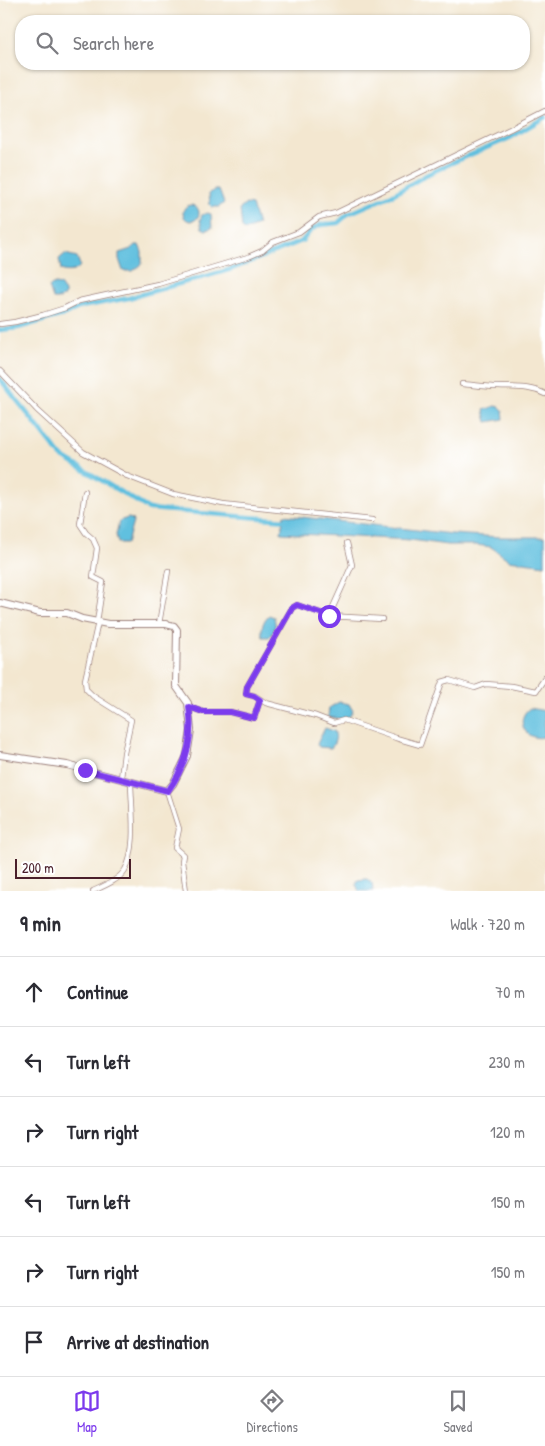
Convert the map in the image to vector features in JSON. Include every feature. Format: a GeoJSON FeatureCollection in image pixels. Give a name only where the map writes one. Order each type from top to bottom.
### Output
{"type":"FeatureCollection","features":[{"type":"Feature","properties":{"kind":"street"},"geometry":{"type":"LineString","coordinates":[[0,324],[34,317],[65,308],[80,301],[158,284],[248,257],[262,251],[273,242],[299,232],[319,217],[336,213],[545,111]]}},
{"type":"Feature","properties":{"kind":"street"},"geometry":{"type":"LineString","coordinates":[[0,371],[37,410],[83,452],[127,476],[173,494],[223,504],[372,520]]}},
{"type":"Feature","properties":{"kind":"street"},"geometry":{"type":"LineString","coordinates":[[462,384],[523,387],[545,394]]}},
{"type":"Feature","properties":{"kind":"street"},"geometry":{"type":"LineString","coordinates":[[85,492],[80,524],[97,548],[93,577],[103,582],[98,622],[85,680],[86,690],[130,720],[120,778]]}},
{"type":"Feature","properties":{"kind":"street"},"geometry":{"type":"LineString","coordinates":[[329,616],[352,565],[347,543]]}},
{"type":"Feature","properties":{"kind":"street"},"geometry":{"type":"LineString","coordinates":[[159,624],[168,571]]}},
{"type":"Feature","properties":{"kind":"street"},"geometry":{"type":"LineString","coordinates":[[0,603],[40,613],[67,613],[98,622],[124,625],[159,624],[174,626],[177,630],[176,686],[188,703],[191,730],[187,756],[168,791]]}},
{"type":"Feature","properties":{"kind":"street"},"geometry":{"type":"LineString","coordinates":[[382,619],[329,616],[297,605],[292,608],[247,687],[246,694],[266,703],[316,716],[334,723],[344,720],[420,745],[442,682],[449,680],[474,688],[486,684],[536,691],[545,678]]}},
{"type":"Feature","properties":{"kind":"street"},"geometry":{"type":"LineString","coordinates":[[189,707],[203,712],[230,712],[254,718],[260,700]]}},
{"type":"Feature","properties":{"kind":"street"},"geometry":{"type":"LineString","coordinates":[[0,755],[67,765],[168,791]]}},
{"type":"Feature","properties":{"kind":"street"},"geometry":{"type":"LineString","coordinates":[[93,891],[116,879],[125,870],[132,850],[130,781]]}},
{"type":"Feature","properties":{"kind":"street"},"geometry":{"type":"LineString","coordinates":[[168,791],[179,829],[175,848],[183,855],[186,891]]}},
{"type":"Feature","properties":{"kind":"water"},"geometry":{"type":"Polygon","coordinates":[[[219,190],[224,203],[219,207],[212,207],[210,205],[209,193],[219,190]]]}},
{"type":"Feature","properties":{"kind":"water"},"geometry":{"type":"Polygon","coordinates":[[[246,204],[252,205],[258,225],[245,230],[242,228],[240,209],[246,204]]]}},
{"type":"Feature","properties":{"kind":"water"},"geometry":{"type":"Polygon","coordinates":[[[191,205],[197,207],[199,213],[197,219],[191,221],[185,219],[183,213],[185,207],[191,205]]]}},
{"type":"Feature","properties":{"kind":"water"},"geometry":{"type":"Polygon","coordinates":[[[211,214],[212,228],[206,230],[202,228],[200,220],[202,215],[211,214]]]}},
{"type":"Feature","properties":{"kind":"water"},"geometry":{"type":"Polygon","coordinates":[[[139,245],[142,252],[142,264],[133,271],[123,271],[119,253],[139,245]]]}},
{"type":"Feature","properties":{"kind":"water"},"geometry":{"type":"Polygon","coordinates":[[[65,254],[77,257],[80,265],[77,269],[69,272],[61,270],[59,259],[65,254]]]}},
{"type":"Feature","properties":{"kind":"water"},"geometry":{"type":"Polygon","coordinates":[[[55,284],[60,285],[65,292],[65,295],[60,299],[53,299],[49,287],[55,284]]]}},
{"type":"Feature","properties":{"kind":"water"},"geometry":{"type":"Polygon","coordinates":[[[495,406],[503,410],[504,419],[487,422],[484,410],[495,406]]]}},
{"type":"Feature","properties":{"kind":"water"},"geometry":{"type":"Polygon","coordinates":[[[284,515],[452,534],[545,537],[545,565],[509,560],[491,547],[477,545],[447,545],[411,540],[281,533],[284,515]]]}},
{"type":"Feature","properties":{"kind":"water"},"geometry":{"type":"Polygon","coordinates":[[[128,518],[132,519],[133,522],[127,543],[118,543],[116,535],[119,521],[128,518]]]}},
{"type":"Feature","properties":{"kind":"water"},"geometry":{"type":"Polygon","coordinates":[[[269,615],[274,617],[275,628],[269,637],[263,637],[263,626],[269,615]]]}},
{"type":"Feature","properties":{"kind":"water"},"geometry":{"type":"Polygon","coordinates":[[[339,702],[349,704],[353,711],[349,717],[341,719],[328,717],[329,708],[339,702]]]}},
{"type":"Feature","properties":{"kind":"water"},"geometry":{"type":"Polygon","coordinates":[[[530,708],[545,711],[544,737],[537,738],[532,736],[524,728],[523,718],[530,708]]]}},
{"type":"Feature","properties":{"kind":"water"},"geometry":{"type":"Polygon","coordinates":[[[325,728],[335,733],[334,744],[331,748],[319,747],[317,744],[325,728]]]}},
{"type":"Feature","properties":{"kind":"water"},"geometry":{"type":"Polygon","coordinates":[[[367,879],[372,883],[373,891],[359,891],[356,884],[358,880],[367,879]]]}},
{"type":"Feature","properties":{"kind":"waterway"},"geometry":{"type":"LineString","coordinates":[[0,330],[18,328],[63,315],[81,307],[129,298],[232,269],[302,241],[311,230],[320,225],[338,223],[348,214],[392,195],[428,174],[510,138],[545,117]]}},
{"type":"Feature","properties":{"kind":"waterway"},"geometry":{"type":"LineString","coordinates":[[0,379],[61,456],[149,509],[287,520]]}},
{"type":"Feature","properties":{"kind":"route"},"geometry":{"type":"LineString","coordinates":[[85,770],[168,791],[187,756],[191,730],[189,707],[203,712],[230,712],[254,718],[260,700],[246,694],[247,687],[292,608],[297,605],[329,616]]}}]}
